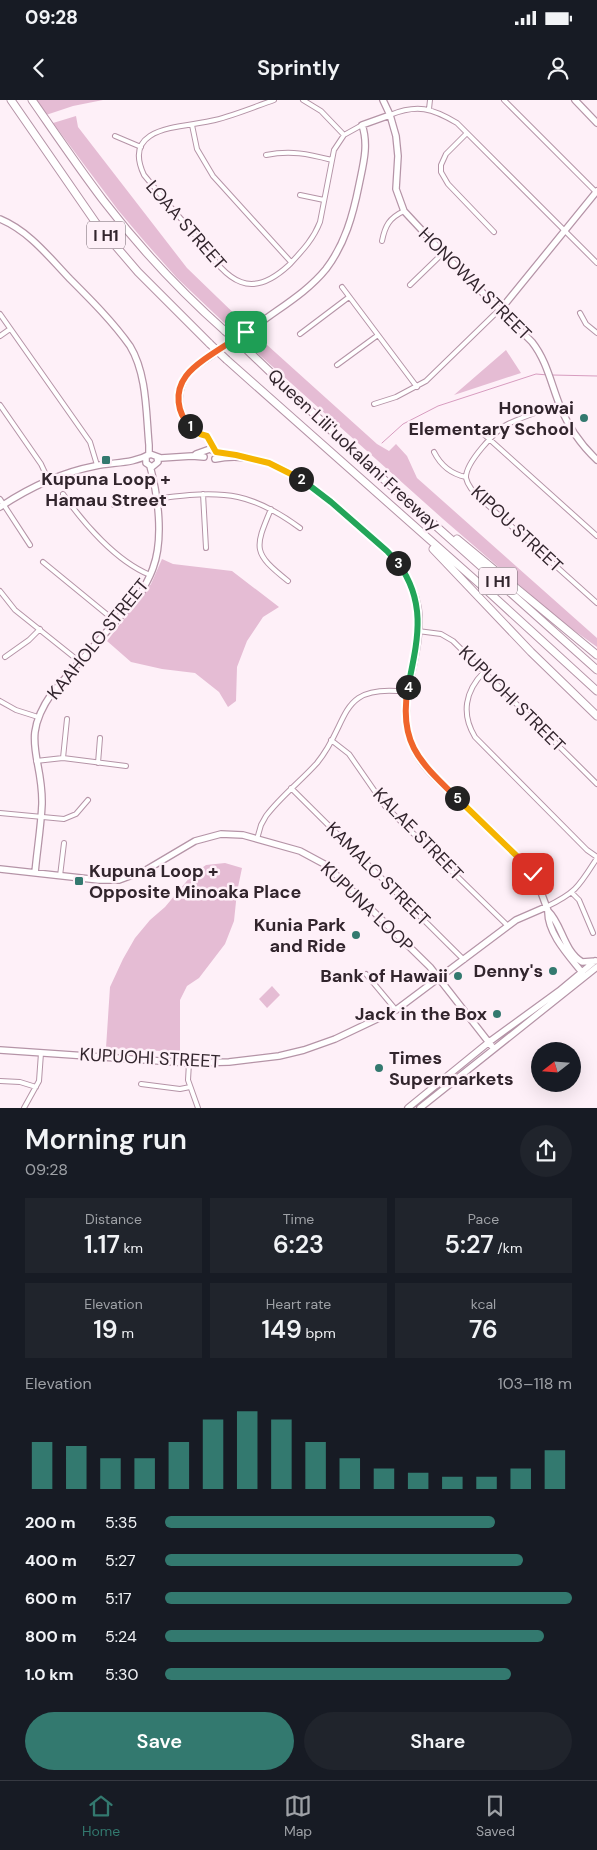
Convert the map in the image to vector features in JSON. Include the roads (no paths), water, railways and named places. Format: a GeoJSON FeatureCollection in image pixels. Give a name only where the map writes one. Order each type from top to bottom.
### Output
{"type":"FeatureCollection","features":[{"type":"Feature","properties":{"kind":"highway","name":"Queen Liliʻuokalani Freeway"},"geometry":{"type":"LineString","coordinates":[[11,100],[96,223],[138,272],[227,360],[597,691]]}},
{"type":"Feature","properties":{"kind":"highway","name":"Queen Liliʻuokalani Freeway"},"geometry":{"type":"LineString","coordinates":[[32,101],[103,200],[148,255],[197,306],[242,345],[361,459],[597,670]]}},
{"type":"Feature","properties":{"kind":"highway"},"geometry":{"type":"LineString","coordinates":[[398,491],[597,655]]}},
{"type":"Feature","properties":{"kind":"highway"},"geometry":{"type":"LineString","coordinates":[[400,514],[531,652],[597,716]]}},
{"type":"Feature","properties":{"kind":"street"},"geometry":{"type":"LineString","coordinates":[[115,136],[141,147],[148,137],[158,130],[231,116],[274,100]]}},
{"type":"Feature","properties":{"kind":"street"},"geometry":{"type":"LineString","coordinates":[[303,100],[321,111],[344,135]]}},
{"type":"Feature","properties":{"kind":"street","name":"HONOWAI STREET"},"geometry":{"type":"LineString","coordinates":[[383,100],[390,115],[397,146],[396,189],[404,211],[442,253],[501,309],[532,342],[546,367],[559,404],[577,436],[597,460]]}},
{"type":"Feature","properties":{"kind":"street"},"geometry":{"type":"LineString","coordinates":[[429,110],[430,100]]}},
{"type":"Feature","properties":{"kind":"street"},"geometry":{"type":"LineString","coordinates":[[374,404],[396,397],[417,387],[433,374],[501,309],[597,192],[504,100]]}},
{"type":"Feature","properties":{"kind":"street"},"geometry":{"type":"LineString","coordinates":[[575,100],[597,123]]}},
{"type":"Feature","properties":{"kind":"street"},"geometry":{"type":"LineString","coordinates":[[250,290],[250,284],[259,283],[276,276],[306,248],[316,233],[320,222],[334,150],[344,135],[362,125],[413,108],[429,110],[449,118],[468,133],[597,263]]}},
{"type":"Feature","properties":{"kind":"street"},"geometry":{"type":"LineString","coordinates":[[192,125],[197,148],[213,176],[291,262]]}},
{"type":"Feature","properties":{"kind":"street"},"geometry":{"type":"LineString","coordinates":[[210,453],[210,439],[192,428],[181,413],[179,395],[182,381],[195,367],[296,298],[326,269],[339,247],[353,214],[365,155],[365,139],[362,125]]}},
{"type":"Feature","properties":{"kind":"street"},"geometry":{"type":"LineString","coordinates":[[468,133],[446,154],[441,165],[441,172],[448,184],[494,232]]}},
{"type":"Feature","properties":{"kind":"street","name":"LOAA STREET"},"geometry":{"type":"LineString","coordinates":[[141,147],[139,162],[144,175],[222,268],[241,282],[250,284]]}},
{"type":"Feature","properties":{"kind":"street"},"geometry":{"type":"LineString","coordinates":[[266,155],[282,152],[298,153],[332,160]]}},
{"type":"Feature","properties":{"kind":"street"},"geometry":{"type":"LineString","coordinates":[[300,195],[324,200]]}},
{"type":"Feature","properties":{"kind":"street"},"geometry":{"type":"LineString","coordinates":[[382,242],[387,224],[391,218],[404,211]]}},
{"type":"Feature","properties":{"kind":"street","name":"KAAHOLO STREET"},"geometry":{"type":"LineString","coordinates":[[0,218],[21,230],[34,241],[90,300],[130,346],[139,366],[141,378],[159,529],[157,555],[140,593],[52,693],[38,717],[34,741],[41,792],[41,818],[34,873]]}},
{"type":"Feature","properties":{"kind":"street"},"geometry":{"type":"LineString","coordinates":[[410,285],[442,253]]}},
{"type":"Feature","properties":{"kind":"street"},"geometry":{"type":"LineString","coordinates":[[342,287],[417,387]]}},
{"type":"Feature","properties":{"kind":"street"},"geometry":{"type":"LineString","coordinates":[[300,334],[349,296]]}},
{"type":"Feature","properties":{"kind":"street"},"geometry":{"type":"LineString","coordinates":[[580,313],[586,324],[597,333]]}},
{"type":"Feature","properties":{"kind":"street"},"geometry":{"type":"LineString","coordinates":[[0,314],[90,442],[97,466]]}},
{"type":"Feature","properties":{"kind":"street"},"geometry":{"type":"LineString","coordinates":[[0,336],[10,329]]}},
{"type":"Feature","properties":{"kind":"street"},"geometry":{"type":"LineString","coordinates":[[337,365],[378,335]]}},
{"type":"Feature","properties":{"kind":"street"},"geometry":{"type":"LineString","coordinates":[[0,404],[41,464],[48,479]]}},
{"type":"Feature","properties":{"kind":"street","name":"KIPOU STREET"},"geometry":{"type":"LineString","coordinates":[[559,404],[507,424],[490,440],[468,466],[466,477],[470,487],[482,500],[597,603]]}},
{"type":"Feature","properties":{"kind":"street"},"geometry":{"type":"LineString","coordinates":[[478,429],[597,536]]}},
{"type":"Feature","properties":{"kind":"street"},"geometry":{"type":"LineString","coordinates":[[434,452],[439,461],[450,472],[466,477]]}},
{"type":"Feature","properties":{"kind":"street"},"geometry":{"type":"LineString","coordinates":[[30,545],[1,504],[48,479],[97,466],[210,453],[238,456],[269,463],[292,473],[312,486],[387,551],[405,572],[411,584],[418,610],[418,631],[405,711],[406,724],[413,748],[426,768],[525,864],[538,884],[547,909],[552,914],[571,956],[575,971],[574,979]]}},
{"type":"Feature","properties":{"kind":"street"},"geometry":{"type":"LineString","coordinates":[[63,494],[85,524],[135,568],[150,574]]}},
{"type":"Feature","properties":{"kind":"street"},"geometry":{"type":"LineString","coordinates":[[203,494],[206,548]]}},
{"type":"Feature","properties":{"kind":"street"},"geometry":{"type":"LineString","coordinates":[[114,504],[156,497],[220,494],[255,502],[280,514],[300,528]]}},
{"type":"Feature","properties":{"kind":"street"},"geometry":{"type":"LineString","coordinates":[[271,510],[259,537],[259,549],[267,563],[288,581]]}},
{"type":"Feature","properties":{"kind":"street"},"geometry":{"type":"LineString","coordinates":[[43,562],[115,621]]}},
{"type":"Feature","properties":{"kind":"street"},"geometry":{"type":"LineString","coordinates":[[0,591],[15,610],[80,662]]}},
{"type":"Feature","properties":{"kind":"street"},"geometry":{"type":"LineString","coordinates":[[0,604],[6,600]]}},
{"type":"Feature","properties":{"kind":"street"},"geometry":{"type":"LineString","coordinates":[[5,657],[29,640],[40,629]]}},
{"type":"Feature","properties":{"kind":"street","name":"KUPUOHI STREET"},"geometry":{"type":"LineString","coordinates":[[418,631],[447,637],[458,645],[597,784]]}},
{"type":"Feature","properties":{"kind":"street"},"geometry":{"type":"LineString","coordinates":[[484,672],[473,685],[466,704],[468,725],[479,742],[597,858]]}},
{"type":"Feature","properties":{"kind":"street"},"geometry":{"type":"LineString","coordinates":[[257,839],[266,816],[318,761],[332,740],[343,715],[359,698],[380,690],[407,692]]}},
{"type":"Feature","properties":{"kind":"street"},"geometry":{"type":"LineString","coordinates":[[0,701],[16,710],[38,717]]}},
{"type":"Feature","properties":{"kind":"street"},"geometry":{"type":"LineString","coordinates":[[63,758],[67,720]]}},
{"type":"Feature","properties":{"kind":"street"},"geometry":{"type":"LineString","coordinates":[[98,762],[100,738]]}},
{"type":"Feature","properties":{"kind":"street","name":"KALAE STREET"},"geometry":{"type":"LineString","coordinates":[[332,740],[350,754],[385,806],[508,926]]}},
{"type":"Feature","properties":{"kind":"street"},"geometry":{"type":"LineString","coordinates":[[36,761],[63,758],[126,766]]}},
{"type":"Feature","properties":{"kind":"street","name":"KAMALO STREET"},"geometry":{"type":"LineString","coordinates":[[291,788],[464,960]]}},
{"type":"Feature","properties":{"kind":"street"},"geometry":{"type":"LineString","coordinates":[[0,813],[59,820],[68,818],[79,811],[88,800]]}},
{"type":"Feature","properties":{"kind":"street","name":"KUPUNA LOOP"},"geometry":{"type":"LineString","coordinates":[[0,869],[99,880],[119,880],[138,874],[202,838],[221,834],[257,839],[300,851],[326,865],[420,958],[494,1048]]}},
{"type":"Feature","properties":{"kind":"street"},"geometry":{"type":"LineString","coordinates":[[60,876],[64,843]]}},
{"type":"Feature","properties":{"kind":"street","name":"KUPUOHI STREET"},"geometry":{"type":"LineString","coordinates":[[0,1050],[189,1063],[229,1062],[296,1052],[335,1039],[396,1010],[508,926],[525,915],[547,909],[572,893],[581,884],[597,858]]}},
{"type":"Feature","properties":{"kind":"street"},"geometry":{"type":"LineString","coordinates":[[572,893],[579,900],[593,933]]}},
{"type":"Feature","properties":{"kind":"street"},"geometry":{"type":"LineString","coordinates":[[571,956],[582,962],[597,963]]}},
{"type":"Feature","properties":{"kind":"street"},"geometry":{"type":"LineString","coordinates":[[571,956],[584,974]]}},
{"type":"Feature","properties":{"kind":"street"},"geometry":{"type":"LineString","coordinates":[[420,1108],[597,963]]}},
{"type":"Feature","properties":{"kind":"street"},"geometry":{"type":"LineString","coordinates":[[366,974],[396,1010]]}},
{"type":"Feature","properties":{"kind":"street"},"geometry":{"type":"LineString","coordinates":[[408,1108],[489,1042],[574,979],[584,974]]}},
{"type":"Feature","properties":{"kind":"street"},"geometry":{"type":"LineString","coordinates":[[24,1108],[36,1087],[40,1075],[41,1053]]}},
{"type":"Feature","properties":{"kind":"street"},"geometry":{"type":"LineString","coordinates":[[189,1063],[188,1080],[198,1108]]}},
{"type":"Feature","properties":{"kind":"street"},"geometry":{"type":"LineString","coordinates":[[0,1081],[20,1082],[36,1087]]}},
{"type":"Feature","properties":{"kind":"street"},"geometry":{"type":"LineString","coordinates":[[141,1084],[180,1089],[190,1087]]}},
{"type":"Feature","properties":{"kind":"waterway"},"geometry":{"type":"LineString","coordinates":[[382,443],[403,424],[438,406],[536,374],[548,375]]}},
{"type":"Feature","properties":{"kind":"waterway"},"geometry":{"type":"LineString","coordinates":[[552,375],[597,376]]}},
{"type":"Feature","properties":{"kind":"place","name":"Honowai Elementary School"},"geometry":{"type":"Point","coordinates":[584,418]}},
{"type":"Feature","properties":{"kind":"place","name":"Kupuna Loop + Hamau Street"},"geometry":{"type":"Point","coordinates":[106,460]}},
{"type":"Feature","properties":{"kind":"place","name":"Kupuna Loop + Opposite Minoaka Place"},"geometry":{"type":"Point","coordinates":[79,881]}},
{"type":"Feature","properties":{"kind":"place","name":"Kunia Park and Ride"},"geometry":{"type":"Point","coordinates":[356,935]}},
{"type":"Feature","properties":{"kind":"place","name":"Denny's"},"geometry":{"type":"Point","coordinates":[553,971]}},
{"type":"Feature","properties":{"kind":"place","name":"Bank of Hawaii"},"geometry":{"type":"Point","coordinates":[458,976]}},
{"type":"Feature","properties":{"kind":"place","name":"Jack in the Box"},"geometry":{"type":"Point","coordinates":[497,1014]}},
{"type":"Feature","properties":{"kind":"place","name":"Times Supermarkets"},"geometry":{"type":"Point","coordinates":[379,1068]}}]}
